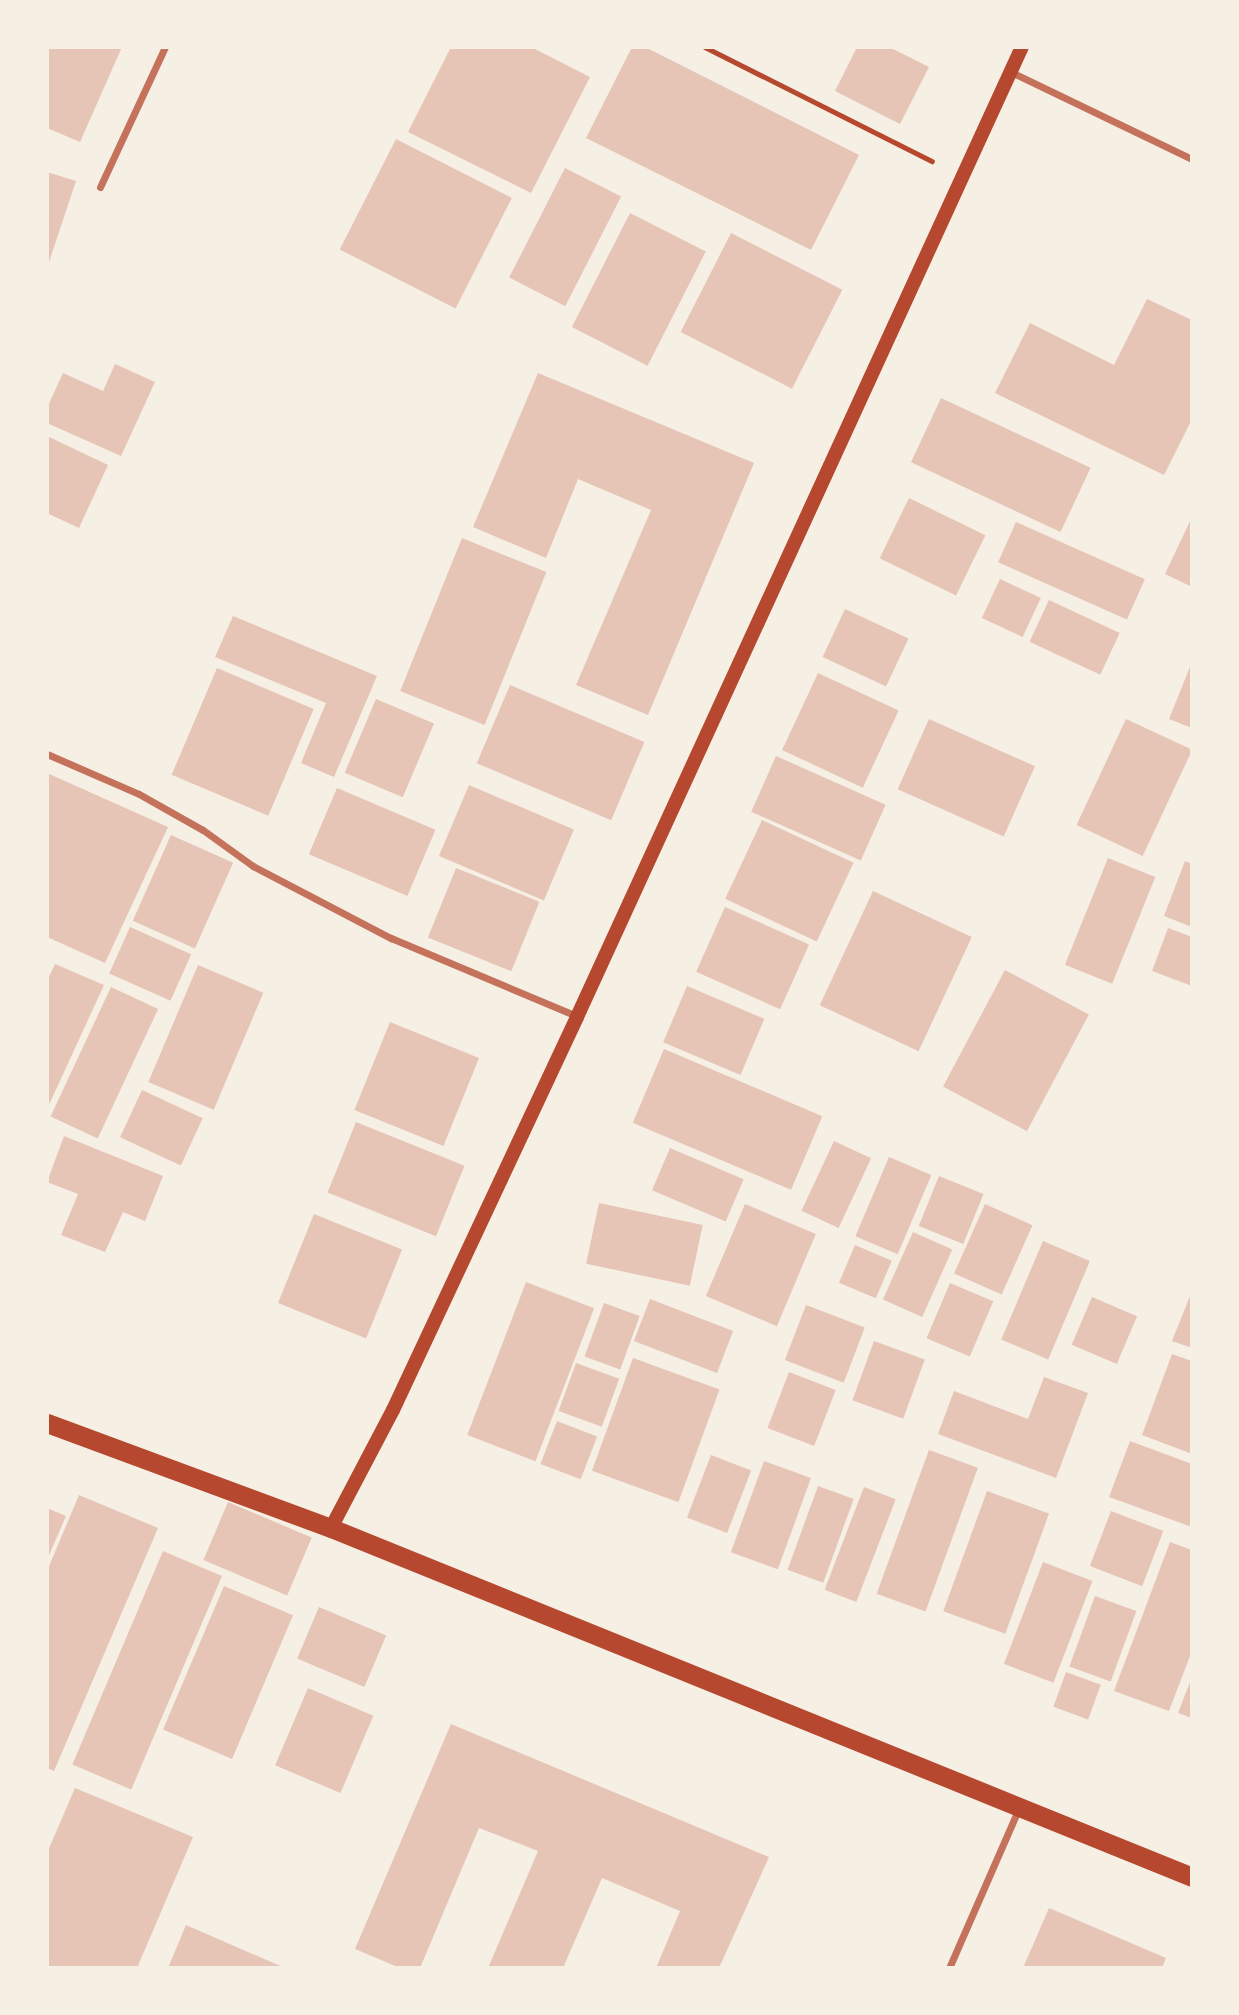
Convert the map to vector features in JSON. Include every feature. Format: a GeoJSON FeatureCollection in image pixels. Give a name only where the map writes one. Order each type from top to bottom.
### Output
{"type":"FeatureCollection","features":[{"type":"Feature","properties":{"kind":"highway"},"geometry":{"type":"LineString","coordinates":[[47,1423],[331,1528],[1020,1805],[1192,1877]]}},
{"type":"Feature","properties":{"kind":"main road"},"geometry":{"type":"LineString","coordinates":[[331,1528],[393,1410],[577,1017],[1023,47]]}},
{"type":"Feature","properties":{"kind":"street"},"geometry":{"type":"LineString","coordinates":[[100,187],[165,47]]}},
{"type":"Feature","properties":{"kind":"street"},"geometry":{"type":"LineString","coordinates":[[1011,72],[1192,159]]}},
{"type":"Feature","properties":{"kind":"street"},"geometry":{"type":"LineString","coordinates":[[47,754],[139,794],[203,830],[253,866],[391,939],[577,1017]]}},
{"type":"Feature","properties":{"kind":"street"},"geometry":{"type":"LineString","coordinates":[[949,1968],[1020,1805]]}},
{"type":"Feature","properties":{"kind":"path"},"geometry":{"type":"LineString","coordinates":[[705,47],[963,177]]}},
{"type":"Feature","properties":{"kind":"building"},"geometry":{"type":"Polygon","coordinates":[[[47,47],[122,47],[80,142],[47,128],[47,47]]]}},
{"type":"Feature","properties":{"kind":"building"},"geometry":{"type":"Polygon","coordinates":[[[451,47],[531,47],[590,77],[531,193],[408,132],[451,47]]]}},
{"type":"Feature","properties":{"kind":"building"},"geometry":{"type":"Polygon","coordinates":[[[632,47],[645,47],[859,155],[811,250],[586,138],[632,47]]]}},
{"type":"Feature","properties":{"kind":"building"},"geometry":{"type":"Polygon","coordinates":[[[857,47],[889,47],[929,67],[900,124],[835,91],[857,47]]]}},
{"type":"Feature","properties":{"kind":"building"},"geometry":{"type":"Polygon","coordinates":[[[396,139],[512,198],[456,309],[340,249],[396,139]]]}},
{"type":"Feature","properties":{"kind":"building"},"geometry":{"type":"Polygon","coordinates":[[[565,168],[621,197],[565,306],[509,278],[565,168]]]}},
{"type":"Feature","properties":{"kind":"building"},"geometry":{"type":"Polygon","coordinates":[[[47,172],[76,181],[48,265],[47,265],[47,172]]]}},
{"type":"Feature","properties":{"kind":"building"},"geometry":{"type":"Polygon","coordinates":[[[630,213],[706,252],[648,366],[572,327],[630,213]]]}},
{"type":"Feature","properties":{"kind":"building"},"geometry":{"type":"Polygon","coordinates":[[[731,233],[842,290],[792,389],[681,332],[731,233]]]}},
{"type":"Feature","properties":{"kind":"building"},"geometry":{"type":"Polygon","coordinates":[[[1147,299],[1192,320],[1192,419],[1164,475],[995,393],[1030,323],[1114,365],[1147,299]]]}},
{"type":"Feature","properties":{"kind":"building"},"geometry":{"type":"Polygon","coordinates":[[[115,364],[155,382],[121,456],[47,423],[47,408],[63,373],[103,391],[115,364]]]}},
{"type":"Feature","properties":{"kind":"building"},"geometry":{"type":"Polygon","coordinates":[[[538,373],[754,463],[648,715],[576,685],[651,510],[578,479],[546,558],[473,527],[538,373]]]}},
{"type":"Feature","properties":{"kind":"building"},"geometry":{"type":"Polygon","coordinates":[[[941,398],[1091,468],[1061,532],[911,462],[941,398]]]}},
{"type":"Feature","properties":{"kind":"building"},"geometry":{"type":"Polygon","coordinates":[[[47,436],[108,465],[79,528],[47,513],[47,436]]]}},
{"type":"Feature","properties":{"kind":"building"},"geometry":{"type":"Polygon","coordinates":[[[909,498],[985,535],[956,595],[880,558],[909,498]]]}},
{"type":"Feature","properties":{"kind":"building"},"geometry":{"type":"Polygon","coordinates":[[[1192,517],[1192,587],[1165,574],[1192,517]]]}},
{"type":"Feature","properties":{"kind":"building"},"geometry":{"type":"Polygon","coordinates":[[[1016,522],[1145,579],[1127,620],[998,562],[1016,522]]]}},
{"type":"Feature","properties":{"kind":"building"},"geometry":{"type":"Polygon","coordinates":[[[462,538],[546,572],[485,725],[400,691],[462,538]]]}},
{"type":"Feature","properties":{"kind":"building"},"geometry":{"type":"Polygon","coordinates":[[[1000,579],[1041,598],[1023,637],[982,618],[1000,579]]]}},
{"type":"Feature","properties":{"kind":"building"},"geometry":{"type":"Polygon","coordinates":[[[1049,600],[1120,633],[1100,675],[1030,642],[1049,600]]]}},
{"type":"Feature","properties":{"kind":"building"},"geometry":{"type":"Polygon","coordinates":[[[845,609],[908,639],[886,687],[823,657],[845,609]]]}},
{"type":"Feature","properties":{"kind":"building"},"geometry":{"type":"Polygon","coordinates":[[[233,616],[377,676],[334,777],[301,763],[326,703],[215,657],[233,616]]]}},
{"type":"Feature","properties":{"kind":"building"},"geometry":{"type":"Polygon","coordinates":[[[1192,662],[1192,728],[1169,719],[1192,662]]]}},
{"type":"Feature","properties":{"kind":"building"},"geometry":{"type":"Polygon","coordinates":[[[217,668],[314,709],[268,816],[172,775],[217,668]]]}},
{"type":"Feature","properties":{"kind":"building"},"geometry":{"type":"Polygon","coordinates":[[[818,673],[899,711],[863,788],[782,750],[818,673]]]}},
{"type":"Feature","properties":{"kind":"building"},"geometry":{"type":"Polygon","coordinates":[[[510,685],[644,742],[611,820],[477,763],[510,685]]]}},
{"type":"Feature","properties":{"kind":"building"},"geometry":{"type":"Polygon","coordinates":[[[376,699],[434,724],[403,797],[345,773],[376,699]]]}},
{"type":"Feature","properties":{"kind":"building"},"geometry":{"type":"Polygon","coordinates":[[[929,719],[1035,766],[1004,837],[898,789],[929,719]]]}},
{"type":"Feature","properties":{"kind":"building"},"geometry":{"type":"Polygon","coordinates":[[[1126,719],[1192,750],[1143,856],[1077,825],[1126,719]]]}},
{"type":"Feature","properties":{"kind":"building"},"geometry":{"type":"Polygon","coordinates":[[[776,756],[886,805],[861,861],[751,812],[776,756]]]}},
{"type":"Feature","properties":{"kind":"building"},"geometry":{"type":"Polygon","coordinates":[[[47,773],[168,827],[105,963],[47,937],[47,773]]]}},
{"type":"Feature","properties":{"kind":"building"},"geometry":{"type":"Polygon","coordinates":[[[469,785],[574,830],[544,900],[439,856],[469,785]]]}},
{"type":"Feature","properties":{"kind":"building"},"geometry":{"type":"Polygon","coordinates":[[[337,788],[435,830],[407,896],[309,854],[337,788]]]}},
{"type":"Feature","properties":{"kind":"building"},"geometry":{"type":"Polygon","coordinates":[[[762,820],[854,863],[817,942],[725,899],[762,820]]]}},
{"type":"Feature","properties":{"kind":"building"},"geometry":{"type":"Polygon","coordinates":[[[171,835],[233,863],[195,949],[133,921],[171,835]]]}},
{"type":"Feature","properties":{"kind":"building"},"geometry":{"type":"Polygon","coordinates":[[[1108,858],[1155,877],[1112,984],[1065,965],[1108,858]]]}},
{"type":"Feature","properties":{"kind":"building"},"geometry":{"type":"Polygon","coordinates":[[[1185,861],[1192,864],[1192,927],[1164,916],[1185,861]]]}},
{"type":"Feature","properties":{"kind":"building"},"geometry":{"type":"Polygon","coordinates":[[[456,868],[539,902],[511,971],[428,938],[456,868]]]}},
{"type":"Feature","properties":{"kind":"building"},"geometry":{"type":"Polygon","coordinates":[[[873,891],[972,937],[919,1051],[820,1005],[873,891]]]}},
{"type":"Feature","properties":{"kind":"building"},"geometry":{"type":"Polygon","coordinates":[[[725,907],[809,944],[780,1009],[696,972],[725,907]]]}},
{"type":"Feature","properties":{"kind":"building"},"geometry":{"type":"Polygon","coordinates":[[[130,927],[191,954],[170,1001],[109,974],[130,927]]]}},
{"type":"Feature","properties":{"kind":"building"},"geometry":{"type":"Polygon","coordinates":[[[1168,928],[1192,937],[1192,986],[1152,971],[1168,928]]]}},
{"type":"Feature","properties":{"kind":"building"},"geometry":{"type":"Polygon","coordinates":[[[55,964],[104,985],[47,1109],[47,981],[55,964]]]}},
{"type":"Feature","properties":{"kind":"building"},"geometry":{"type":"Polygon","coordinates":[[[198,965],[263,993],[214,1110],[148,1082],[198,965]]]}},
{"type":"Feature","properties":{"kind":"building"},"geometry":{"type":"Polygon","coordinates":[[[1005,970],[1089,1015],[1027,1131],[943,1087],[1005,970]]]}},
{"type":"Feature","properties":{"kind":"building"},"geometry":{"type":"Polygon","coordinates":[[[687,986],[764,1019],[740,1075],[663,1042],[687,986]]]}},
{"type":"Feature","properties":{"kind":"building"},"geometry":{"type":"Polygon","coordinates":[[[111,987],[158,1009],[98,1139],[51,1117],[111,987]]]}},
{"type":"Feature","properties":{"kind":"building"},"geometry":{"type":"Polygon","coordinates":[[[390,1022],[479,1058],[443,1146],[354,1110],[390,1022]]]}},
{"type":"Feature","properties":{"kind":"building"},"geometry":{"type":"Polygon","coordinates":[[[664,1049],[822,1116],[791,1190],[633,1123],[664,1049]]]}},
{"type":"Feature","properties":{"kind":"building"},"geometry":{"type":"Polygon","coordinates":[[[142,1090],[203,1118],[181,1165],[120,1137],[142,1090]]]}},
{"type":"Feature","properties":{"kind":"building"},"geometry":{"type":"Polygon","coordinates":[[[356,1122],[464,1166],[436,1236],[328,1192],[356,1122]]]}},
{"type":"Feature","properties":{"kind":"building"},"geometry":{"type":"Polygon","coordinates":[[[64,1136],[163,1176],[145,1221],[123,1212],[105,1252],[61,1235],[78,1194],[47,1182],[64,1136]]]}},
{"type":"Feature","properties":{"kind":"building"},"geometry":{"type":"Polygon","coordinates":[[[834,1141],[871,1158],[839,1228],[801,1211],[834,1141]]]}},
{"type":"Feature","properties":{"kind":"building"},"geometry":{"type":"Polygon","coordinates":[[[670,1148],[744,1179],[726,1222],[652,1190],[670,1148]]]}},
{"type":"Feature","properties":{"kind":"building"},"geometry":{"type":"Polygon","coordinates":[[[889,1157],[931,1175],[898,1254],[855,1236],[889,1157]]]}},
{"type":"Feature","properties":{"kind":"building"},"geometry":{"type":"Polygon","coordinates":[[[939,1176],[984,1194],[963,1244],[919,1226],[939,1176]]]}},
{"type":"Feature","properties":{"kind":"building"},"geometry":{"type":"Polygon","coordinates":[[[599,1203],[703,1225],[690,1286],[586,1264],[599,1203]]]}},
{"type":"Feature","properties":{"kind":"building"},"geometry":{"type":"Polygon","coordinates":[[[745,1204],[816,1234],[777,1326],[706,1296],[745,1204]]]}},
{"type":"Feature","properties":{"kind":"building"},"geometry":{"type":"Polygon","coordinates":[[[985,1204],[1033,1225],[1002,1295],[954,1273],[985,1204]]]}},
{"type":"Feature","properties":{"kind":"building"},"geometry":{"type":"Polygon","coordinates":[[[314,1214],[402,1250],[366,1339],[278,1303],[314,1214]]]}},
{"type":"Feature","properties":{"kind":"building"},"geometry":{"type":"Polygon","coordinates":[[[913,1232],[952,1249],[922,1317],[883,1300],[913,1232]]]}},
{"type":"Feature","properties":{"kind":"building"},"geometry":{"type":"Polygon","coordinates":[[[1043,1241],[1090,1261],[1048,1359],[1001,1339],[1043,1241]]]}},
{"type":"Feature","properties":{"kind":"building"},"geometry":{"type":"Polygon","coordinates":[[[855,1245],[892,1261],[876,1298],[839,1283],[855,1245]]]}},
{"type":"Feature","properties":{"kind":"building"},"geometry":{"type":"Polygon","coordinates":[[[526,1282],[594,1308],[535,1461],[467,1435],[526,1282]]]}},
{"type":"Feature","properties":{"kind":"building"},"geometry":{"type":"Polygon","coordinates":[[[950,1283],[993,1301],[970,1357],[927,1338],[950,1283]]]}},
{"type":"Feature","properties":{"kind":"building"},"geometry":{"type":"Polygon","coordinates":[[[1192,1291],[1192,1348],[1172,1341],[1192,1291]]]}},
{"type":"Feature","properties":{"kind":"building"},"geometry":{"type":"Polygon","coordinates":[[[1092,1297],[1137,1316],[1117,1364],[1072,1345],[1092,1297]]]}},
{"type":"Feature","properties":{"kind":"building"},"geometry":{"type":"Polygon","coordinates":[[[650,1299],[733,1331],[717,1373],[634,1341],[650,1299]]]}},
{"type":"Feature","properties":{"kind":"building"},"geometry":{"type":"Polygon","coordinates":[[[604,1303],[640,1316],[620,1370],[585,1357],[604,1303]]]}},
{"type":"Feature","properties":{"kind":"building"},"geometry":{"type":"Polygon","coordinates":[[[806,1305],[865,1328],[844,1383],[785,1360],[806,1305]]]}},
{"type":"Feature","properties":{"kind":"building"},"geometry":{"type":"Polygon","coordinates":[[[874,1341],[925,1359],[903,1419],[852,1400],[874,1341]]]}},
{"type":"Feature","properties":{"kind":"building"},"geometry":{"type":"Polygon","coordinates":[[[1172,1354],[1192,1361],[1192,1454],[1142,1435],[1172,1354]]]}},
{"type":"Feature","properties":{"kind":"building"},"geometry":{"type":"Polygon","coordinates":[[[633,1358],[719,1389],[678,1502],[592,1471],[633,1358]]]}},
{"type":"Feature","properties":{"kind":"building"},"geometry":{"type":"Polygon","coordinates":[[[576,1363],[619,1379],[602,1427],[559,1411],[576,1363]]]}},
{"type":"Feature","properties":{"kind":"building"},"geometry":{"type":"Polygon","coordinates":[[[789,1372],[836,1390],[814,1446],[767,1428],[789,1372]]]}},
{"type":"Feature","properties":{"kind":"building"},"geometry":{"type":"Polygon","coordinates":[[[1044,1377],[1088,1393],[1056,1478],[938,1434],[954,1391],[1028,1419],[1044,1377]]]}},
{"type":"Feature","properties":{"kind":"building"},"geometry":{"type":"Polygon","coordinates":[[[557,1421],[597,1436],[581,1479],[541,1464],[557,1421]]]}},
{"type":"Feature","properties":{"kind":"building"},"geometry":{"type":"Polygon","coordinates":[[[1130,1441],[1192,1464],[1192,1527],[1109,1497],[1130,1441]]]}},
{"type":"Feature","properties":{"kind":"building"},"geometry":{"type":"Polygon","coordinates":[[[929,1450],[978,1468],[926,1612],[877,1594],[929,1450]]]}},
{"type":"Feature","properties":{"kind":"building"},"geometry":{"type":"Polygon","coordinates":[[[711,1455],[751,1470],[727,1533],[687,1518],[711,1455]]]}},
{"type":"Feature","properties":{"kind":"building"},"geometry":{"type":"Polygon","coordinates":[[[764,1461],[811,1478],[778,1569],[731,1552],[764,1461]]]}},
{"type":"Feature","properties":{"kind":"building"},"geometry":{"type":"Polygon","coordinates":[[[818,1486],[854,1499],[823,1583],[788,1570],[818,1486]]]}},
{"type":"Feature","properties":{"kind":"building"},"geometry":{"type":"Polygon","coordinates":[[[864,1487],[896,1499],[856,1602],[825,1590],[864,1487]]]}},
{"type":"Feature","properties":{"kind":"building"},"geometry":{"type":"Polygon","coordinates":[[[987,1491],[1049,1514],[1005,1634],[943,1611],[987,1491]]]}},
{"type":"Feature","properties":{"kind":"building"},"geometry":{"type":"Polygon","coordinates":[[[79,1495],[158,1528],[54,1771],[47,1768],[47,1571],[79,1495]]]}},
{"type":"Feature","properties":{"kind":"building"},"geometry":{"type":"Polygon","coordinates":[[[228,1502],[312,1538],[287,1596],[203,1560],[228,1502]]]}},
{"type":"Feature","properties":{"kind":"building"},"geometry":{"type":"Polygon","coordinates":[[[47,1508],[66,1516],[47,1560],[47,1508]]]}},
{"type":"Feature","properties":{"kind":"building"},"geometry":{"type":"Polygon","coordinates":[[[1111,1511],[1163,1531],[1142,1586],[1090,1566],[1111,1511]]]}},
{"type":"Feature","properties":{"kind":"building"},"geometry":{"type":"Polygon","coordinates":[[[1170,1542],[1192,1550],[1192,1651],[1169,1711],[1114,1691],[1170,1542]]]}},
{"type":"Feature","properties":{"kind":"building"},"geometry":{"type":"Polygon","coordinates":[[[163,1551],[222,1576],[131,1790],[72,1765],[163,1551]]]}},
{"type":"Feature","properties":{"kind":"building"},"geometry":{"type":"Polygon","coordinates":[[[1043,1562],[1092,1581],[1053,1683],[1004,1664],[1043,1562]]]}},
{"type":"Feature","properties":{"kind":"building"},"geometry":{"type":"Polygon","coordinates":[[[224,1586],[293,1615],[232,1759],[163,1730],[224,1586]]]}},
{"type":"Feature","properties":{"kind":"building"},"geometry":{"type":"Polygon","coordinates":[[[1095,1596],[1136,1611],[1111,1682],[1069,1666],[1095,1596]]]}},
{"type":"Feature","properties":{"kind":"building"},"geometry":{"type":"Polygon","coordinates":[[[319,1607],[386,1636],[364,1687],[297,1659],[319,1607]]]}},
{"type":"Feature","properties":{"kind":"building"},"geometry":{"type":"Polygon","coordinates":[[[1066,1672],[1101,1685],[1088,1719],[1053,1707],[1066,1672]]]}},
{"type":"Feature","properties":{"kind":"building"},"geometry":{"type":"Polygon","coordinates":[[[1192,1677],[1192,1718],[1178,1713],[1192,1677]]]}},
{"type":"Feature","properties":{"kind":"building"},"geometry":{"type":"Polygon","coordinates":[[[308,1688],[373,1716],[341,1793],[275,1765],[308,1688]]]}},
{"type":"Feature","properties":{"kind":"building"},"geometry":{"type":"Polygon","coordinates":[[[451,1724],[769,1857],[719,1968],[656,1968],[680,1911],[602,1878],[563,1968],[488,1968],[538,1851],[479,1828],[420,1968],[400,1968],[355,1949],[451,1724]]]}},
{"type":"Feature","properties":{"kind":"building"},"geometry":{"type":"Polygon","coordinates":[[[75,1788],[193,1837],[137,1968],[47,1968],[47,1853],[75,1788]]]}},
{"type":"Feature","properties":{"kind":"building"},"geometry":{"type":"Polygon","coordinates":[[[1049,1908],[1166,1958],[1162,1968],[1023,1968],[1049,1908]]]}},
{"type":"Feature","properties":{"kind":"building"},"geometry":{"type":"Polygon","coordinates":[[[186,1925],[285,1968],[168,1968],[186,1925]]]}}]}
